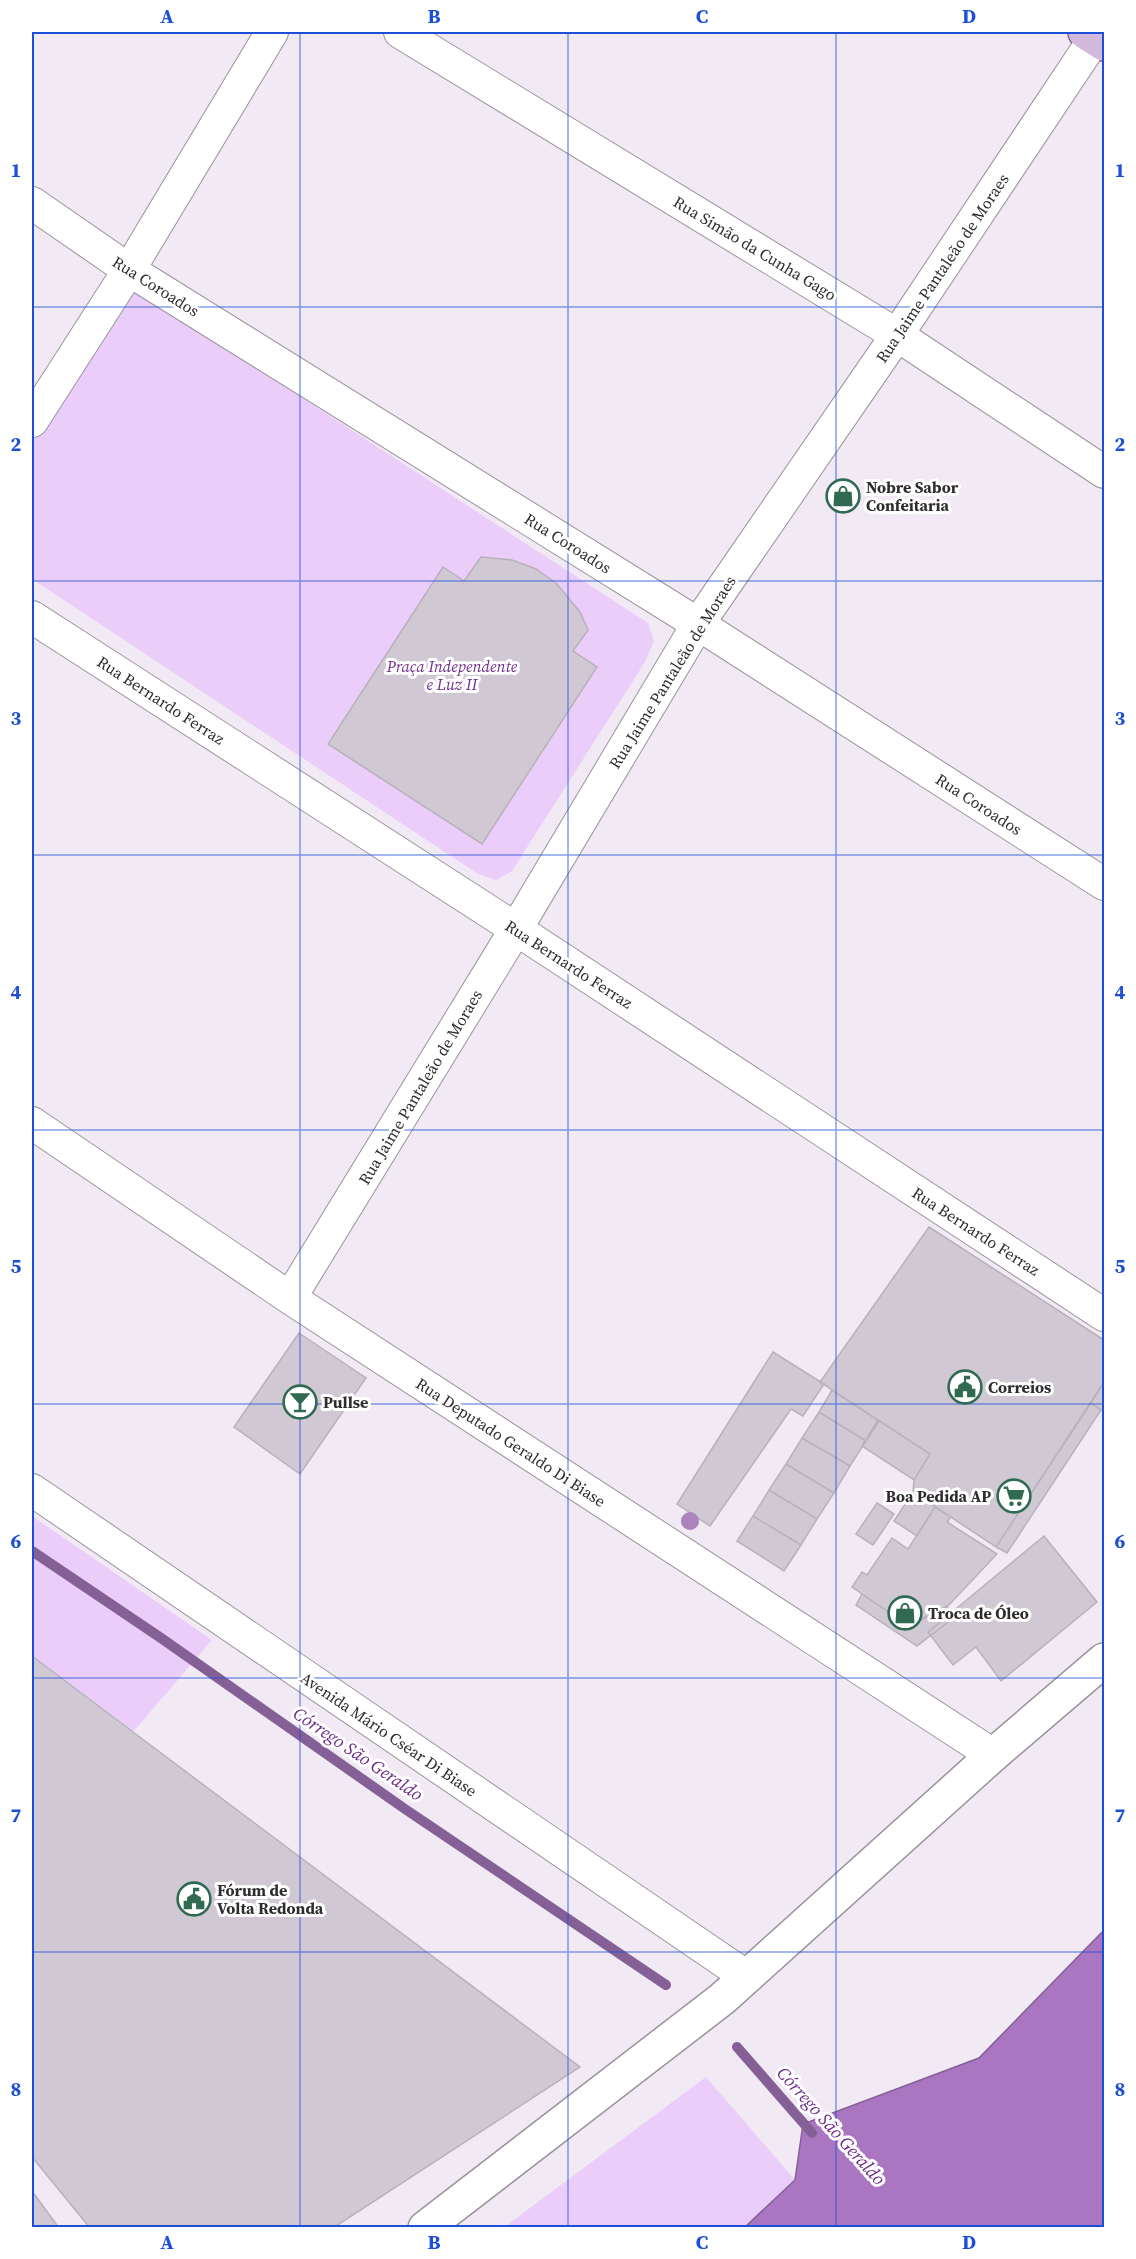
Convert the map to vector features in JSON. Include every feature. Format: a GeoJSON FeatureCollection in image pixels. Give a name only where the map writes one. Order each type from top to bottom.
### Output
{"type":"FeatureCollection","features":[{"type":"Feature","properties":{"kind":"street"},"geometry":{"type":"LineString","coordinates":[[32,421],[129,270],[272,32]]}},
{"type":"Feature","properties":{"kind":"street","name":"Rua Simão da Cunha Gago"},"geometry":{"type":"LineString","coordinates":[[400,32],[897,335],[1104,472]]}},
{"type":"Feature","properties":{"kind":"street","name":"Rua Jaime Pantaleão de Moraes"},"geometry":{"type":"LineString","coordinates":[[290,1298],[516,929],[698,624],[897,335],[1096,36]]}},
{"type":"Feature","properties":{"kind":"street","name":"Rua Coroados"},"geometry":{"type":"LineString","coordinates":[[32,203],[129,270],[698,624],[1104,884]]}},
{"type":"Feature","properties":{"kind":"street","name":"Rua Bernardo Ferraz"},"geometry":{"type":"LineString","coordinates":[[32,617],[516,929],[1104,1315]]}},
{"type":"Feature","properties":{"kind":"street","name":"Rua Deputado Geraldo Di Biase"},"geometry":{"type":"LineString","coordinates":[[32,1123],[290,1298],[993,1755]]}},
{"type":"Feature","properties":{"kind":"street","name":"Avenida Mário Cséar Di Biase"},"geometry":{"type":"LineString","coordinates":[[32,1490],[747,1977]]}},
{"type":"Feature","properties":{"kind":"street"},"geometry":{"type":"LineString","coordinates":[[425,2228],[722,1999],[993,1755],[1104,1660]]}},
{"type":"Feature","properties":{"kind":"green space","name":"Praça Independente e Luz II"},"geometry":{"type":"Polygon","coordinates":[[[124,292],[144,295],[648,623],[654,641],[645,662],[512,871],[496,880],[478,874],[32,579],[32,428],[124,292]]]}},
{"type":"Feature","properties":{"kind":"green space"},"geometry":{"type":"Polygon","coordinates":[[[32,1516],[212,1640],[133,1732],[32,1656],[32,1516]]]}},
{"type":"Feature","properties":{"kind":"green space"},"geometry":{"type":"Polygon","coordinates":[[[706,2077],[795,2180],[745,2227],[503,2228],[706,2077]]]}},
{"type":"Feature","properties":{"kind":"water"},"geometry":{"type":"Polygon","coordinates":[[[1104,1930],[1104,2227],[745,2227],[795,2180],[803,2124],[979,2058],[1104,1930]]]}},
{"type":"Feature","properties":{"kind":"building"},"geometry":{"type":"Polygon","coordinates":[[[481,557],[512,560],[536,569],[556,583],[580,612],[588,630],[573,651],[597,667],[482,844],[328,744],[443,567],[464,581],[481,557]]]}},
{"type":"Feature","properties":{"kind":"building","name":"Correios"},"geometry":{"type":"Polygon","coordinates":[[[929,1227],[1104,1340],[1104,1382],[996,1547],[913,1492],[914,1480],[930,1454],[820,1382],[929,1227]]]}},
{"type":"Feature","properties":{"kind":"building","name":"Pullse"},"geometry":{"type":"Polygon","coordinates":[[[299,1333],[366,1378],[300,1474],[234,1427],[299,1333]]]}},
{"type":"Feature","properties":{"kind":"building"},"geometry":{"type":"Polygon","coordinates":[[[773,1352],[824,1384],[803,1416],[791,1409],[710,1526],[677,1504],[773,1352]]]}},
{"type":"Feature","properties":{"kind":"building"},"geometry":{"type":"Polygon","coordinates":[[[1104,1382],[1104,1412],[1091,1403],[1104,1382]]]}},
{"type":"Feature","properties":{"kind":"building"},"geometry":{"type":"Polygon","coordinates":[[[832,1390],[879,1421],[866,1441],[819,1412],[832,1390]]]}},
{"type":"Feature","properties":{"kind":"building"},"geometry":{"type":"Polygon","coordinates":[[[1091,1403],[1101,1410],[1007,1553],[996,1547],[1091,1403]]]}},
{"type":"Feature","properties":{"kind":"building"},"geometry":{"type":"Polygon","coordinates":[[[819,1412],[866,1441],[850,1466],[802,1438],[819,1412]]]}},
{"type":"Feature","properties":{"kind":"building"},"geometry":{"type":"Polygon","coordinates":[[[878,1420],[930,1454],[914,1480],[862,1446],[878,1420]]]}},
{"type":"Feature","properties":{"kind":"building"},"geometry":{"type":"Polygon","coordinates":[[[802,1438],[850,1466],[834,1493],[786,1464],[802,1438]]]}},
{"type":"Feature","properties":{"kind":"building"},"geometry":{"type":"Polygon","coordinates":[[[786,1464],[834,1493],[817,1519],[769,1490],[786,1464]]]}},
{"type":"Feature","properties":{"kind":"building"},"geometry":{"type":"Polygon","coordinates":[[[769,1490],[817,1519],[801,1545],[753,1516],[769,1490]]]}},
{"type":"Feature","properties":{"kind":"building"},"geometry":{"type":"Polygon","coordinates":[[[913,1492],[935,1507],[917,1536],[894,1521],[913,1492]]]}},
{"type":"Feature","properties":{"kind":"building"},"geometry":{"type":"Polygon","coordinates":[[[877,1503],[894,1514],[873,1545],[856,1534],[877,1503]]]}},
{"type":"Feature","properties":{"kind":"building"},"geometry":{"type":"Polygon","coordinates":[[[935,1507],[951,1517],[947,1522],[997,1554],[949,1605],[909,1626],[852,1587],[862,1572],[867,1575],[892,1538],[908,1549],[935,1507]]]}},
{"type":"Feature","properties":{"kind":"building"},"geometry":{"type":"Polygon","coordinates":[[[753,1516],[801,1545],[784,1571],[737,1541],[753,1516]]]}},
{"type":"Feature","properties":{"kind":"building"},"geometry":{"type":"Polygon","coordinates":[[[1044,1536],[1097,1602],[1001,1681],[976,1647],[953,1665],[928,1632],[1044,1536]]]}},
{"type":"Feature","properties":{"kind":"building"},"geometry":{"type":"Polygon","coordinates":[[[862,1594],[909,1626],[947,1607],[956,1616],[917,1646],[856,1605],[862,1594]]]}},
{"type":"Feature","properties":{"kind":"building","name":"Fórum de Volta Redonda"},"geometry":{"type":"Polygon","coordinates":[[[32,1656],[580,2067],[333,2228],[90,2228],[32,2157],[32,1656]]]}},
{"type":"Feature","properties":{"kind":"building"},"geometry":{"type":"Polygon","coordinates":[[[32,2191],[59,2228],[32,2228],[32,2191]]]}},
{"type":"Feature","properties":{"kind":"waterway","name":"Córrego São Geraldo"},"geometry":{"type":"LineString","coordinates":[[32,1551],[161,1638],[405,1809],[666,1985]]}},
{"type":"Feature","properties":{"kind":"waterway","name":"Córrego São Geraldo"},"geometry":{"type":"LineString","coordinates":[[737,2047],[812,2133]]}},
{"type":"Feature","properties":{"kind":"place","name":"Nobre Sabor Confeitaria"},"geometry":{"type":"Point","coordinates":[843,496]}},
{"type":"Feature","properties":{"kind":"place","name":"Correios"},"geometry":{"type":"Point","coordinates":[965,1387]}},
{"type":"Feature","properties":{"kind":"place","name":"Pullse"},"geometry":{"type":"Point","coordinates":[300,1402]}},
{"type":"Feature","properties":{"kind":"place","name":"Boa Pedida AP"},"geometry":{"type":"Point","coordinates":[1014,1496]}},
{"type":"Feature","properties":{"kind":"place","name":"Troca de Óleo"},"geometry":{"type":"Point","coordinates":[905,1613]}},
{"type":"Feature","properties":{"kind":"place","name":"Fórum de Volta Redonda"},"geometry":{"type":"Point","coordinates":[194,1899]}}]}
